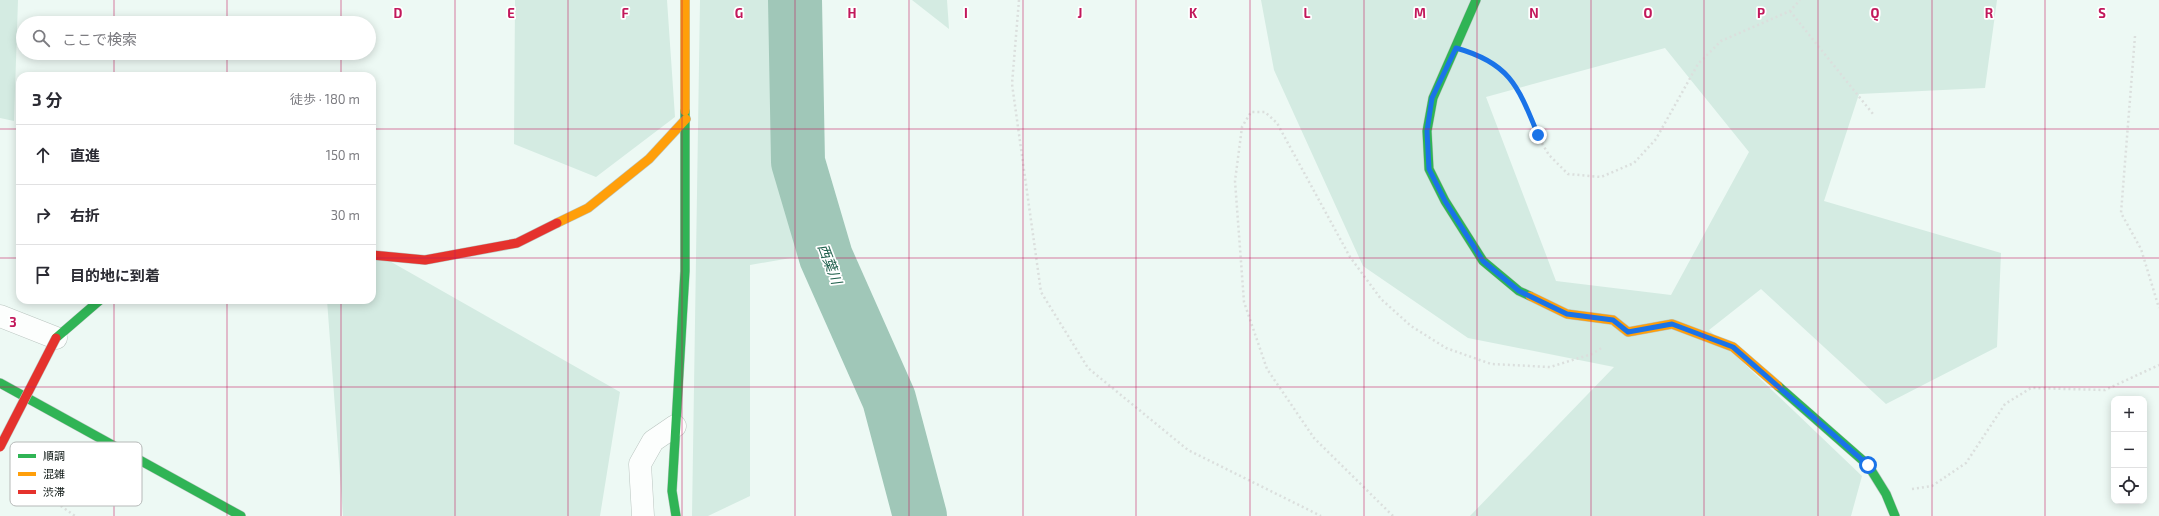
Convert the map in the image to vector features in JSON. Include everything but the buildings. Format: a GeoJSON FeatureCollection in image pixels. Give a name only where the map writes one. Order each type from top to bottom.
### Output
{"type":"FeatureCollection","features":[{"type":"Feature","properties":{"kind":"street"},"geometry":{"type":"LineString","coordinates":[[676,516],[672,491],[685,271],[685,0]]}},
{"type":"Feature","properties":{"kind":"street"},"geometry":{"type":"LineString","coordinates":[[1476,0],[1456,48],[1432,98],[1427,131],[1429,169],[1445,201],[1483,261],[1519,291],[1567,314],[1613,320],[1628,332],[1672,324],[1733,347],[1868,465],[1886,494],[1895,516]]}},
{"type":"Feature","properties":{"kind":"street"},"geometry":{"type":"LineString","coordinates":[[376,255],[424,260],[517,243],[588,208],[649,159],[686,119]]}},
{"type":"Feature","properties":{"kind":"street"},"geometry":{"type":"LineString","coordinates":[[0,447],[56,338],[95,304]]}},
{"type":"Feature","properties":{"kind":"street"},"geometry":{"type":"LineString","coordinates":[[0,316],[56,338]]}},
{"type":"Feature","properties":{"kind":"street"},"geometry":{"type":"LineString","coordinates":[[0,383],[107,442]]}},
{"type":"Feature","properties":{"kind":"street"},"geometry":{"type":"LineString","coordinates":[[643,516],[640,464],[652,441],[675,426]]}},
{"type":"Feature","properties":{"kind":"street"},"geometry":{"type":"LineString","coordinates":[[142,461],[241,516]]}},
{"type":"Feature","properties":{"kind":"path"},"geometry":{"type":"LineString","coordinates":[[1019,0],[1012,84],[1041,292],[1088,368],[1188,450],[1321,516]]}},
{"type":"Feature","properties":{"kind":"path"},"geometry":{"type":"LineString","coordinates":[[1456,48],[1479,54],[1504,70],[1521,94],[1538,135],[1549,155],[1568,174],[1601,177],[1634,163],[1656,139],[1698,64],[1721,41],[1790,11],[1800,0]]}},
{"type":"Feature","properties":{"kind":"path"},"geometry":{"type":"LineString","coordinates":[[1790,11],[1873,114]]}},
{"type":"Feature","properties":{"kind":"path"},"geometry":{"type":"LineString","coordinates":[[2135,36],[2121,213],[2141,249],[2159,308]]}},
{"type":"Feature","properties":{"kind":"path"},"geometry":{"type":"LineString","coordinates":[[1393,516],[1314,438],[1267,369],[1244,302],[1235,182],[1242,127],[1251,112],[1265,112],[1277,123],[1350,257],[1381,299],[1410,326],[1446,348],[1491,364],[1550,367],[1592,354],[1628,332]]}},
{"type":"Feature","properties":{"kind":"path"},"geometry":{"type":"LineString","coordinates":[[1886,494],[1932,486],[1966,462],[2005,404],[2030,388],[2105,390],[2159,365]]}},
{"type":"Feature","properties":{"kind":"path"},"geometry":{"type":"LineString","coordinates":[[6,467],[10,470]]}},
{"type":"Feature","properties":{"kind":"path"},"geometry":{"type":"LineString","coordinates":[[61,506],[75,516]]}},
{"type":"Feature","properties":{"kind":"green space"},"geometry":{"type":"Polygon","coordinates":[[[0,0],[18,0],[17,16],[16,16],[14,121],[0,118],[0,0]]]}},
{"type":"Feature","properties":{"kind":"green space"},"geometry":{"type":"Polygon","coordinates":[[[515,0],[667,0],[675,117],[596,177],[514,144],[515,0]]]}},
{"type":"Feature","properties":{"kind":"green space"},"geometry":{"type":"Polygon","coordinates":[[[700,0],[778,0],[780,151],[808,255],[750,265],[750,496],[708,516],[692,516],[700,0]]]}},
{"type":"Feature","properties":{"kind":"green space"},"geometry":{"type":"Polygon","coordinates":[[[912,0],[947,0],[949,29],[912,0]]]}},
{"type":"Feature","properties":{"kind":"green space"},"geometry":{"type":"Polygon","coordinates":[[[1261,0],[1997,0],[1985,88],[1859,94],[1824,201],[2001,253],[1997,347],[1886,404],[1761,289],[1709,330],[1862,476],[1851,516],[1470,516],[1614,367],[1468,338],[1363,266],[1274,70],[1261,0]],[[1665,48],[1486,97],[1556,281],[1671,295],[1749,152],[1665,48]]]}},
{"type":"Feature","properties":{"kind":"green space"},"geometry":{"type":"Polygon","coordinates":[[[376,253],[620,392],[600,516],[343,516],[327,304],[376,304],[376,253]]]}},
{"type":"Feature","properties":{"kind":"waterway","name":"西葉川"},"geometry":{"type":"LineString","coordinates":[[795,0],[798,162],[826,257],[889,399],[920,516]]}},
{"type":"Feature","properties":{"kind":"traffic: fast"},"geometry":{"type":"LineString","coordinates":[[1476,0],[1433,98],[1427,131],[1429,169],[1445,201],[1483,261],[1519,291],[1530,296]]}},
{"type":"Feature","properties":{"kind":"traffic: fast"},"geometry":{"type":"LineString","coordinates":[[676,516],[672,491],[685,271],[685,111]]}},
{"type":"Feature","properties":{"kind":"traffic: fast"},"geometry":{"type":"LineString","coordinates":[[56,338],[95,304]]}},
{"type":"Feature","properties":{"kind":"traffic: fast"},"geometry":{"type":"LineString","coordinates":[[0,383],[107,442]]}},
{"type":"Feature","properties":{"kind":"traffic: fast"},"geometry":{"type":"LineString","coordinates":[[1778,386],[1868,465],[1886,494],[1895,516]]}},
{"type":"Feature","properties":{"kind":"traffic: fast"},"geometry":{"type":"LineString","coordinates":[[142,461],[241,516]]}},
{"type":"Feature","properties":{"kind":"traffic: slow"},"geometry":{"type":"LineString","coordinates":[[685,0],[685,111]]}},
{"type":"Feature","properties":{"kind":"traffic: slow"},"geometry":{"type":"LineString","coordinates":[[557,223],[588,208],[649,159],[686,119]]}},
{"type":"Feature","properties":{"kind":"traffic: slow"},"geometry":{"type":"LineString","coordinates":[[1530,296],[1567,314],[1613,320],[1628,332],[1672,324],[1733,347],[1778,386]]}},
{"type":"Feature","properties":{"kind":"traffic: jam"},"geometry":{"type":"LineString","coordinates":[[376,255],[425,260],[517,243],[557,223]]}},
{"type":"Feature","properties":{"kind":"traffic: jam"},"geometry":{"type":"LineString","coordinates":[[0,447],[56,338]]}},
{"type":"Feature","properties":{"kind":"route"},"geometry":{"type":"LineString","coordinates":[[1538,135],[1521,94],[1504,70],[1479,54],[1456,48],[1432,98],[1427,131],[1429,169],[1445,201],[1483,261],[1519,291],[1567,314],[1613,320],[1628,332],[1672,324],[1733,347],[1868,465]]}}]}
